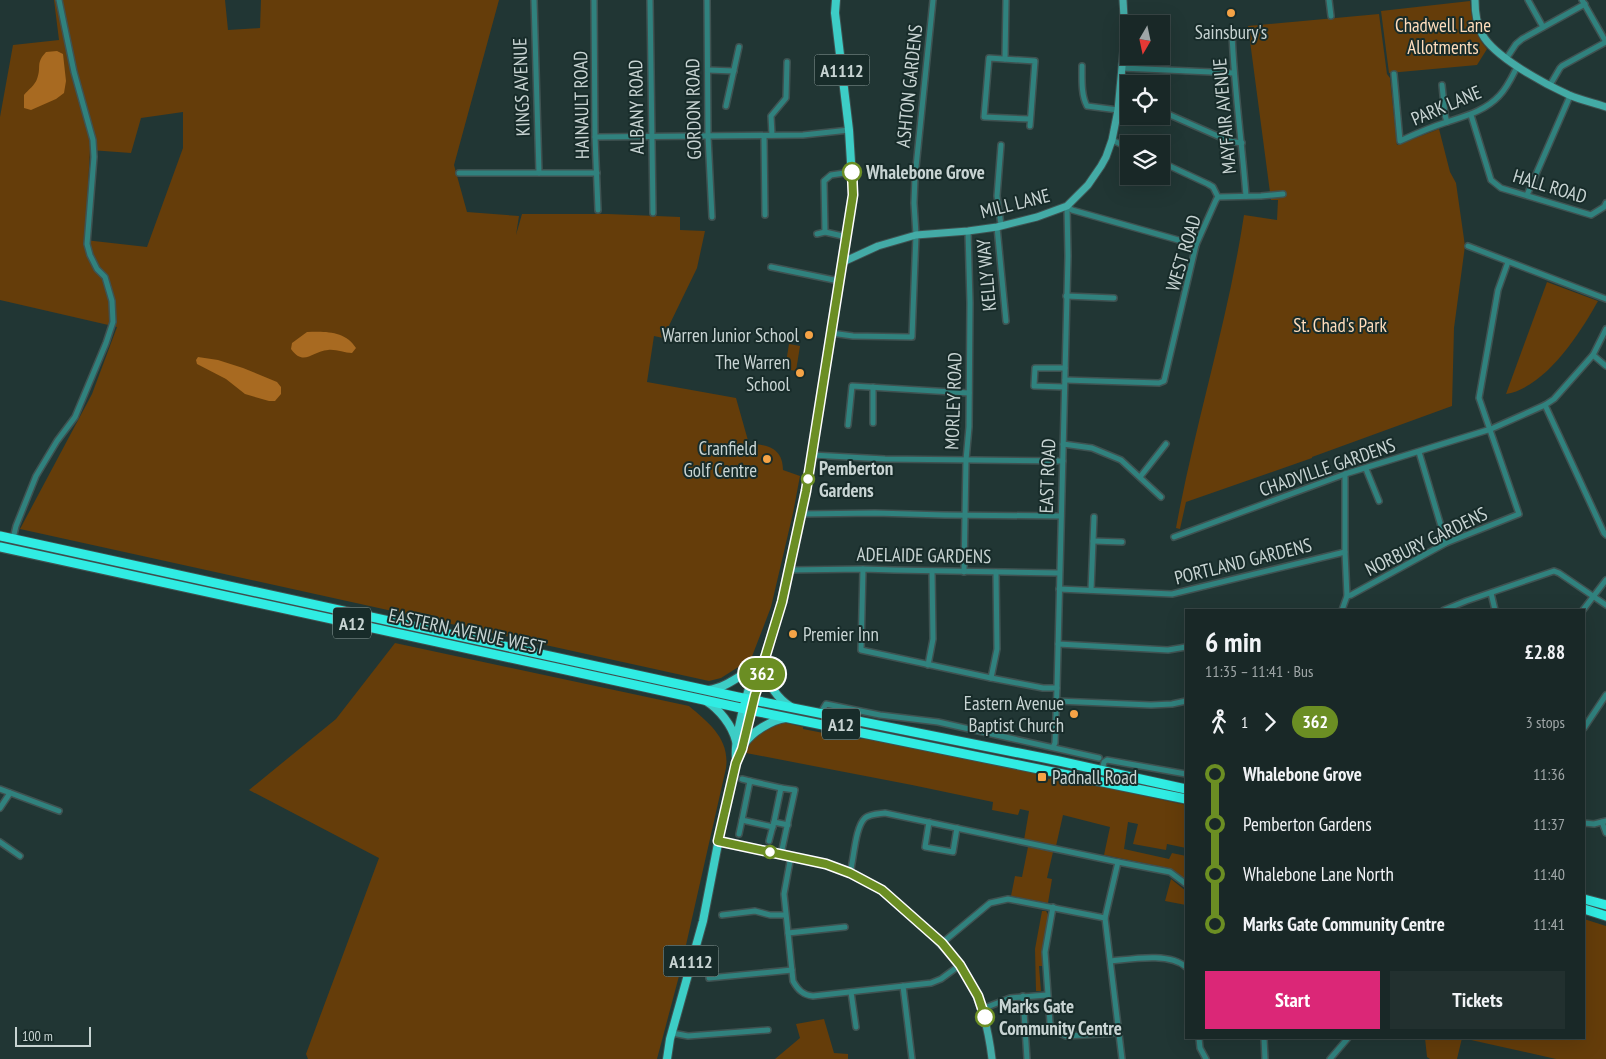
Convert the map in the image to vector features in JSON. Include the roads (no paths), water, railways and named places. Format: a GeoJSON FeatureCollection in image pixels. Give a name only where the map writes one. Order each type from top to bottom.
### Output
{"type":"FeatureCollection","features":[{"type":"Feature","properties":{"kind":"highway","name":"EASTERN AVENUE WEST"},"geometry":{"type":"LineString","coordinates":[[0,536],[14,536],[706,690],[748,703]]}},
{"type":"Feature","properties":{"kind":"highway","name":"EASTERN AVENUE WEST"},"geometry":{"type":"LineString","coordinates":[[0,547],[731,706],[748,703]]}},
{"type":"Feature","properties":{"kind":"highway","name":"A12"},"geometry":{"type":"LineString","coordinates":[[629,673],[675,687],[737,702],[764,702],[1185,789]]}},
{"type":"Feature","properties":{"kind":"highway","name":"A12"},"geometry":{"type":"LineString","coordinates":[[748,703],[790,718],[1185,799]]}},
{"type":"Feature","properties":{"kind":"highway","name":"A12"},"geometry":{"type":"LineString","coordinates":[[748,703],[902,737],[928,747]]}},
{"type":"Feature","properties":{"kind":"highway"},"geometry":{"type":"LineString","coordinates":[[748,703],[748,722]]}},
{"type":"Feature","properties":{"kind":"highway"},"geometry":{"type":"LineString","coordinates":[[1585,899],[1606,905]]}},
{"type":"Feature","properties":{"kind":"highway"},"geometry":{"type":"LineString","coordinates":[[1585,909],[1606,916]]}},
{"type":"Feature","properties":{"kind":"main road","name":"A1112"},"geometry":{"type":"LineString","coordinates":[[667,1059],[672,1033],[703,921],[748,703],[780,610],[789,570],[806,491],[847,237],[853,195],[852,172],[834,0]]}},
{"type":"Feature","properties":{"kind":"main road"},"geometry":{"type":"LineString","coordinates":[[706,690],[716,689],[763,663],[767,678],[772,687],[787,704],[797,709]]}},
{"type":"Feature","properties":{"kind":"main road"},"geometry":{"type":"LineString","coordinates":[[696,698],[711,704],[722,715],[735,736],[739,748]]}},
{"type":"Feature","properties":{"kind":"main road","name":"A1112"},"geometry":{"type":"LineString","coordinates":[[739,748],[747,740],[778,719],[790,718]]}},
{"type":"Feature","properties":{"kind":"main road","name":"A1112"},"geometry":{"type":"LineString","coordinates":[[739,748],[748,722]]}},
{"type":"Feature","properties":{"kind":"street"},"geometry":{"type":"LineString","coordinates":[[14,536],[16,526],[36,476],[57,441],[75,417],[113,322],[112,301],[105,276],[97,269],[87,244],[94,157],[93,140],[74,72],[59,0]]}},
{"type":"Feature","properties":{"kind":"street","name":"KINGS AVENUE"},"geometry":{"type":"LineString","coordinates":[[534,0],[539,173]]}},
{"type":"Feature","properties":{"kind":"street","name":"HAINAULT ROAD"},"geometry":{"type":"LineString","coordinates":[[594,0],[595,137],[598,173],[598,210]]}},
{"type":"Feature","properties":{"kind":"street","name":"ALBANY ROAD"},"geometry":{"type":"LineString","coordinates":[[650,0],[653,213]]}},
{"type":"Feature","properties":{"kind":"street","name":"GORDON ROAD"},"geometry":{"type":"LineString","coordinates":[[707,0],[708,136],[712,217]]}},
{"type":"Feature","properties":{"kind":"street","name":"ASHTON GARDENS"},"geometry":{"type":"LineString","coordinates":[[831,333],[853,336],[912,337],[916,235],[915,177],[932,0]]}},
{"type":"Feature","properties":{"kind":"street"},"geometry":{"type":"LineString","coordinates":[[1005,59],[1006,0]]}},
{"type":"Feature","properties":{"kind":"street","name":"MILL LANE"},"geometry":{"type":"LineString","coordinates":[[842,262],[878,246],[916,235],[968,231],[999,226],[1037,217],[1067,206],[1088,185],[1102,166],[1112,140],[1118,110],[1125,34],[1123,0]]}},
{"type":"Feature","properties":{"kind":"street"},"geometry":{"type":"LineString","coordinates":[[1330,0],[1331,16]]}},
{"type":"Feature","properties":{"kind":"street"},"geometry":{"type":"LineString","coordinates":[[1475,0],[1476,16],[1481,33],[1495,51],[1517,67],[1570,96],[1606,107]]}},
{"type":"Feature","properties":{"kind":"street"},"geometry":{"type":"LineString","coordinates":[[1528,0],[1543,27]]}},
{"type":"Feature","properties":{"kind":"street"},"geometry":{"type":"LineString","coordinates":[[1506,59],[1516,44],[1522,39],[1583,2],[1606,42],[1562,66],[1550,85]]}},
{"type":"Feature","properties":{"kind":"street","name":"MAYFAIR AVENUE"},"geometry":{"type":"LineString","coordinates":[[1232,33],[1246,196]]}},
{"type":"Feature","properties":{"kind":"street"},"geometry":{"type":"LineString","coordinates":[[726,106],[739,47]]}},
{"type":"Feature","properties":{"kind":"street"},"geometry":{"type":"LineString","coordinates":[[1030,119],[984,117],[989,58],[1035,61],[1030,126]]}},
{"type":"Feature","properties":{"kind":"street"},"geometry":{"type":"LineString","coordinates":[[772,135],[772,114],[784,102],[787,94],[787,62]]}},
{"type":"Feature","properties":{"kind":"street"},"geometry":{"type":"LineString","coordinates":[[1082,66],[1082,84],[1087,106],[1118,110]]}},
{"type":"Feature","properties":{"kind":"street","name":"PARK LANE"},"geometry":{"type":"LineString","coordinates":[[1394,74],[1400,141],[1447,122],[1471,115],[1504,92],[1517,67]]}},
{"type":"Feature","properties":{"kind":"street"},"geometry":{"type":"LineString","coordinates":[[1122,68],[1234,73]]}},
{"type":"Feature","properties":{"kind":"street"},"geometry":{"type":"LineString","coordinates":[[708,70],[734,71]]}},
{"type":"Feature","properties":{"kind":"street"},"geometry":{"type":"LineString","coordinates":[[1442,85],[1447,122]]}},
{"type":"Feature","properties":{"kind":"street"},"geometry":{"type":"LineString","coordinates":[[1527,195],[1570,96]]}},
{"type":"Feature","properties":{"kind":"street"},"geometry":{"type":"LineString","coordinates":[[1170,115],[1229,141],[1242,143]]}},
{"type":"Feature","properties":{"kind":"street","name":"HALL ROAD"},"geometry":{"type":"LineString","coordinates":[[1471,115],[1491,180],[1501,188],[1591,215],[1604,207],[1606,203]]}},
{"type":"Feature","properties":{"kind":"street"},"geometry":{"type":"LineString","coordinates":[[595,137],[764,136],[823,134],[849,130]]}},
{"type":"Feature","properties":{"kind":"street"},"geometry":{"type":"LineString","coordinates":[[764,136],[765,215]]}},
{"type":"Feature","properties":{"kind":"street"},"geometry":{"type":"LineString","coordinates":[[1112,140],[1120,144]]}},
{"type":"Feature","properties":{"kind":"street","name":"KELLY WAY"},"geometry":{"type":"LineString","coordinates":[[1001,145],[996,196],[1006,322]]}},
{"type":"Feature","properties":{"kind":"street"},"geometry":{"type":"LineString","coordinates":[[1170,166],[1213,187],[1218,197]]}},
{"type":"Feature","properties":{"kind":"street"},"geometry":{"type":"LineString","coordinates":[[825,232],[824,180],[831,175],[852,172]]}},
{"type":"Feature","properties":{"kind":"street"},"geometry":{"type":"LineString","coordinates":[[459,173],[598,173]]}},
{"type":"Feature","properties":{"kind":"street","name":"WEST ROAD"},"geometry":{"type":"LineString","coordinates":[[1065,380],[1159,383],[1164,381],[1196,245],[1218,197],[1283,194]]}},
{"type":"Feature","properties":{"kind":"street"},"geometry":{"type":"LineString","coordinates":[[1067,206],[1072,210],[1196,245]]}},
{"type":"Feature","properties":{"kind":"street","name":"EAST ROAD"},"geometry":{"type":"LineString","coordinates":[[1053,747],[1055,743],[1057,701],[1060,516],[1065,380],[1067,206]]}},
{"type":"Feature","properties":{"kind":"street","name":"MORLEY ROAD"},"geometry":{"type":"LineString","coordinates":[[964,572],[966,460],[969,427],[970,303],[968,231]]}},
{"type":"Feature","properties":{"kind":"street"},"geometry":{"type":"LineString","coordinates":[[817,234],[825,232],[847,237]]}},
{"type":"Feature","properties":{"kind":"street"},"geometry":{"type":"LineString","coordinates":[[1468,246],[1606,299]]}},
{"type":"Feature","properties":{"kind":"street"},"geometry":{"type":"LineString","coordinates":[[1491,429],[1479,398],[1479,393],[1498,290],[1508,262]]}},
{"type":"Feature","properties":{"kind":"street"},"geometry":{"type":"LineString","coordinates":[[771,267],[839,281]]}},
{"type":"Feature","properties":{"kind":"street"},"geometry":{"type":"LineString","coordinates":[[1066,296],[1114,298]]}},
{"type":"Feature","properties":{"kind":"street","name":"CHADVILLE GARDENS"},"geometry":{"type":"LineString","coordinates":[[1174,537],[1345,474],[1491,429],[1545,405],[1554,399],[1593,355],[1606,329]]}},
{"type":"Feature","properties":{"kind":"street"},"geometry":{"type":"LineString","coordinates":[[1593,355],[1606,366]]}},
{"type":"Feature","properties":{"kind":"street"},"geometry":{"type":"LineString","coordinates":[[1064,387],[1034,386],[1034,368],[1065,368]]}},
{"type":"Feature","properties":{"kind":"street"},"geometry":{"type":"LineString","coordinates":[[848,425],[852,386],[969,393]]}},
{"type":"Feature","properties":{"kind":"street"},"geometry":{"type":"LineString","coordinates":[[873,386],[873,423]]}},
{"type":"Feature","properties":{"kind":"street"},"geometry":{"type":"LineString","coordinates":[[1545,405],[1606,535]]}},
{"type":"Feature","properties":{"kind":"street","name":"NORBURY GARDENS"},"geometry":{"type":"LineString","coordinates":[[1347,596],[1446,543],[1519,514],[1491,429]]}},
{"type":"Feature","properties":{"kind":"street"},"geometry":{"type":"LineString","coordinates":[[1063,444],[1092,448],[1122,460],[1161,497]]}},
{"type":"Feature","properties":{"kind":"street"},"geometry":{"type":"LineString","coordinates":[[1140,477],[1166,444]]}},
{"type":"Feature","properties":{"kind":"street"},"geometry":{"type":"LineString","coordinates":[[1419,452],[1446,543]]}},
{"type":"Feature","properties":{"kind":"street"},"geometry":{"type":"LineString","coordinates":[[812,455],[885,459],[1062,461]]}},
{"type":"Feature","properties":{"kind":"street"},"geometry":{"type":"LineString","coordinates":[[1366,469],[1379,501]]}},
{"type":"Feature","properties":{"kind":"street"},"geometry":{"type":"LineString","coordinates":[[1342,609],[1347,596],[1345,474]]}},
{"type":"Feature","properties":{"kind":"street"},"geometry":{"type":"LineString","coordinates":[[800,514],[875,513],[966,516],[1060,516]]}},
{"type":"Feature","properties":{"kind":"street"},"geometry":{"type":"LineString","coordinates":[[1091,590],[1094,517]]}},
{"type":"Feature","properties":{"kind":"street"},"geometry":{"type":"LineString","coordinates":[[1093,541],[1122,542]]}},
{"type":"Feature","properties":{"kind":"street","name":"PORTLAND GARDENS"},"geometry":{"type":"LineString","coordinates":[[1059,589],[1172,594],[1345,552]]}},
{"type":"Feature","properties":{"kind":"street"},"geometry":{"type":"LineString","coordinates":[[863,569],[861,650],[990,678],[1043,688],[1057,688]]}},
{"type":"Feature","properties":{"kind":"street","name":"ADELAIDE GARDENS"},"geometry":{"type":"LineString","coordinates":[[789,570],[863,569],[1059,573]]}},
{"type":"Feature","properties":{"kind":"street"},"geometry":{"type":"LineString","coordinates":[[928,665],[933,639],[932,571]]}},
{"type":"Feature","properties":{"kind":"street"},"geometry":{"type":"LineString","coordinates":[[1447,609],[1554,571],[1606,605]]}},
{"type":"Feature","properties":{"kind":"street"},"geometry":{"type":"LineString","coordinates":[[990,678],[997,649],[996,572]]}},
{"type":"Feature","properties":{"kind":"street"},"geometry":{"type":"LineString","coordinates":[[1585,609],[1606,580]]}},
{"type":"Feature","properties":{"kind":"street"},"geometry":{"type":"LineString","coordinates":[[1491,593],[1495,609]]}},
{"type":"Feature","properties":{"kind":"street"},"geometry":{"type":"LineString","coordinates":[[1058,644],[1168,650],[1185,647]]}},
{"type":"Feature","properties":{"kind":"street"},"geometry":{"type":"LineString","coordinates":[[1585,726],[1606,695]]}},
{"type":"Feature","properties":{"kind":"street"},"geometry":{"type":"LineString","coordinates":[[1057,701],[1151,705],[1185,701]]}},
{"type":"Feature","properties":{"kind":"street"},"geometry":{"type":"LineString","coordinates":[[820,714],[826,704],[880,715],[938,722],[1099,758]]}},
{"type":"Feature","properties":{"kind":"street"},"geometry":{"type":"LineString","coordinates":[[1102,771],[1104,762],[1107,760],[1185,774]]}},
{"type":"Feature","properties":{"kind":"street"},"geometry":{"type":"LineString","coordinates":[[742,779],[795,790],[781,854]]}},
{"type":"Feature","properties":{"kind":"street"},"geometry":{"type":"LineString","coordinates":[[738,834],[750,781]]}},
{"type":"Feature","properties":{"kind":"street"},"geometry":{"type":"LineString","coordinates":[[769,841],[781,788]]}},
{"type":"Feature","properties":{"kind":"street"},"geometry":{"type":"LineString","coordinates":[[0,789],[59,811]]}},
{"type":"Feature","properties":{"kind":"street"},"geometry":{"type":"LineString","coordinates":[[0,808],[10,793]]}},
{"type":"Feature","properties":{"kind":"street"},"geometry":{"type":"LineString","coordinates":[[850,873],[858,832],[863,820],[868,816],[885,813],[1170,872],[1185,883]]}},
{"type":"Feature","properties":{"kind":"street"},"geometry":{"type":"LineString","coordinates":[[742,820],[788,825]]}},
{"type":"Feature","properties":{"kind":"street"},"geometry":{"type":"LineString","coordinates":[[1585,823],[1604,821],[1606,833]]}},
{"type":"Feature","properties":{"kind":"street"},"geometry":{"type":"LineString","coordinates":[[929,822],[925,847],[953,852],[957,828]]}},
{"type":"Feature","properties":{"kind":"street"},"geometry":{"type":"LineString","coordinates":[[718,841],[826,864],[850,873],[882,890],[942,943],[960,965],[971,982],[982,1009],[990,1037],[992,1059]]}},
{"type":"Feature","properties":{"kind":"street"},"geometry":{"type":"LineString","coordinates":[[0,842],[20,856]]}},
{"type":"Feature","properties":{"kind":"street"},"geometry":{"type":"LineString","coordinates":[[791,856],[784,894],[793,981],[800,991],[814,996],[932,983],[941,979],[960,965]]}},
{"type":"Feature","properties":{"kind":"street"},"geometry":{"type":"LineString","coordinates":[[1118,862],[1105,918],[1122,1059]]}},
{"type":"Feature","properties":{"kind":"street"},"geometry":{"type":"LineString","coordinates":[[942,943],[990,903],[1008,899],[1105,918]]}},
{"type":"Feature","properties":{"kind":"street"},"geometry":{"type":"LineString","coordinates":[[1053,907],[1045,952],[1047,995],[1052,1029],[1059,1034],[1070,1036],[1118,1033]]}},
{"type":"Feature","properties":{"kind":"street"},"geometry":{"type":"LineString","coordinates":[[722,915],[755,911],[770,915],[786,915]]}},
{"type":"Feature","properties":{"kind":"street"},"geometry":{"type":"LineString","coordinates":[[788,934],[845,926]]}},
{"type":"Feature","properties":{"kind":"street"},"geometry":{"type":"LineString","coordinates":[[1111,961],[1140,958],[1165,959],[1185,966]]}},
{"type":"Feature","properties":{"kind":"street"},"geometry":{"type":"LineString","coordinates":[[709,978],[792,970]]}},
{"type":"Feature","properties":{"kind":"street"},"geometry":{"type":"LineString","coordinates":[[903,986],[912,1059]]}},
{"type":"Feature","properties":{"kind":"street"},"geometry":{"type":"LineString","coordinates":[[851,992],[856,1027]]}},
{"type":"Feature","properties":{"kind":"street"},"geometry":{"type":"LineString","coordinates":[[982,1009],[1006,999],[1047,995]]}},
{"type":"Feature","properties":{"kind":"street"},"geometry":{"type":"LineString","coordinates":[[1023,996],[1027,1059]]}},
{"type":"Feature","properties":{"kind":"street"},"geometry":{"type":"LineString","coordinates":[[672,1033],[688,1036],[768,1030]]}},
{"type":"Feature","properties":{"kind":"street"},"geometry":{"type":"LineString","coordinates":[[1199,1039],[1200,1048],[1206,1059]]}},
{"type":"Feature","properties":{"kind":"street"},"geometry":{"type":"LineString","coordinates":[[1264,1039],[1265,1059]]}},
{"type":"Feature","properties":{"kind":"street"},"geometry":{"type":"LineString","coordinates":[[1330,1059],[1347,1039]]}},
{"type":"Feature","properties":{"kind":"place","name":"Sainsbury's"},"geometry":{"type":"Point","coordinates":[1231,13]}},
{"type":"Feature","properties":{"kind":"place","name":"Whalebone Grove"},"geometry":{"type":"Point","coordinates":[852,172]}},
{"type":"Feature","properties":{"kind":"place","name":"Warren Junior School"},"geometry":{"type":"Point","coordinates":[809,335]}},
{"type":"Feature","properties":{"kind":"place","name":"The Warren School"},"geometry":{"type":"Point","coordinates":[800,373]}},
{"type":"Feature","properties":{"kind":"place","name":"Cranfield Golf Centre"},"geometry":{"type":"Point","coordinates":[767,459]}},
{"type":"Feature","properties":{"kind":"place","name":"Pemberton Gardens"},"geometry":{"type":"Point","coordinates":[808,479]}},
{"type":"Feature","properties":{"kind":"place","name":"Premier Inn"},"geometry":{"type":"Point","coordinates":[793,634]}},
{"type":"Feature","properties":{"kind":"place","name":"Eastern Avenue Baptist Church"},"geometry":{"type":"Point","coordinates":[1074,714]}},
{"type":"Feature","properties":{"kind":"place","name":"Padnall Road"},"geometry":{"type":"Point","coordinates":[1042,777]}},
{"type":"Feature","properties":{"kind":"place","name":"Marks Gate Community Centre"},"geometry":{"type":"Point","coordinates":[985,1017]}},
{"type":"Feature","properties":{"kind":"park label","name":"Chadwell Lane Allotments"},"geometry":{"type":"Point","coordinates":[1443,36]}},
{"type":"Feature","properties":{"kind":"park label","name":"St. Chad's Park"},"geometry":{"type":"Point","coordinates":[1340,325]}}]}
